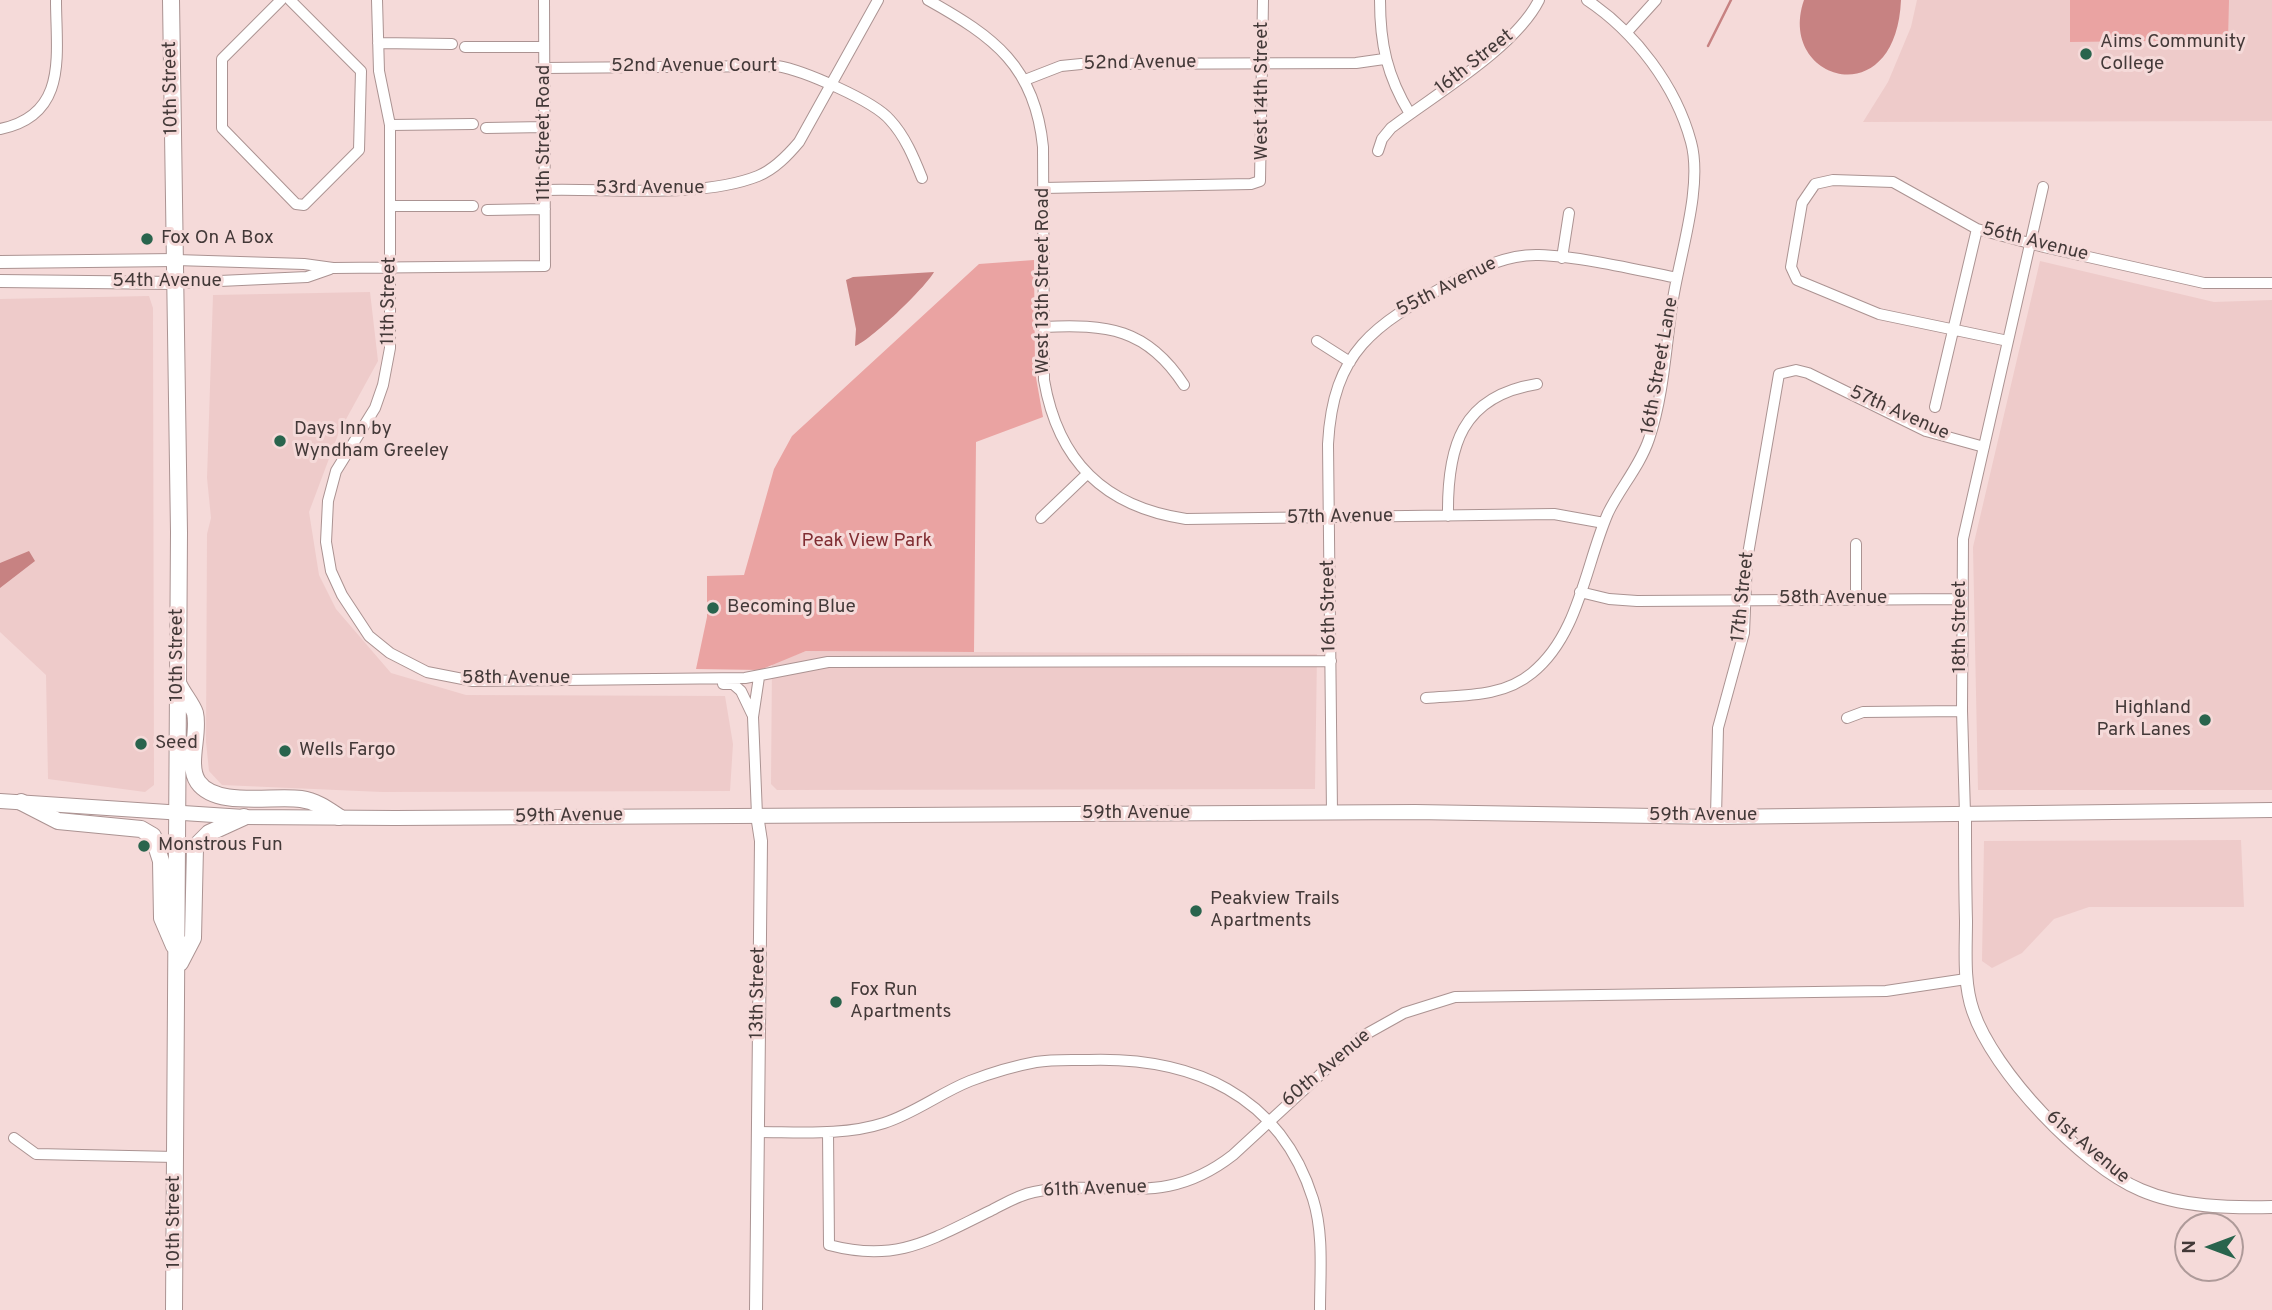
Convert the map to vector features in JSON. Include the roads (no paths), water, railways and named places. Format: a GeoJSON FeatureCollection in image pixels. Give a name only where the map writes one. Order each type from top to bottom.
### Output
{"type":"FeatureCollection","features":[{"type":"Feature","properties":{"kind":"main road","name":"10th Street"},"geometry":{"type":"LineString","coordinates":[[171,0],[176,260],[178,814],[174,1310]]}},
{"type":"Feature","properties":{"kind":"main road"},"geometry":{"type":"LineString","coordinates":[[177,683],[195,713],[194,770],[197,781],[205,789],[225,797],[301,799],[319,803],[339,817]]}},
{"type":"Feature","properties":{"kind":"main road","name":"59th Avenue"},"geometry":{"type":"LineString","coordinates":[[0,801],[244,817],[1332,813],[1716,817],[2272,810]]}},
{"type":"Feature","properties":{"kind":"main road"},"geometry":{"type":"LineString","coordinates":[[21,802],[58,821],[141,829],[153,836],[161,861],[162,918],[177,961]]}},
{"type":"Feature","properties":{"kind":"main road"},"geometry":{"type":"LineString","coordinates":[[177,961],[192,938],[195,847],[209,833],[244,817]]}},
{"type":"Feature","properties":{"kind":"street"},"geometry":{"type":"LineString","coordinates":[[0,129],[26,120],[44,104],[52,89],[56,67],[56,0]]}},
{"type":"Feature","properties":{"kind":"street"},"geometry":{"type":"LineString","coordinates":[[281,0],[222,59],[222,128],[296,204],[304,205],[359,150],[361,71]]}},
{"type":"Feature","properties":{"kind":"street"},"geometry":{"type":"LineString","coordinates":[[289,0],[361,71],[379,71]]}},
{"type":"Feature","properties":{"kind":"street","name":"11th Street"},"geometry":{"type":"LineString","coordinates":[[338,587],[326,542],[328,502],[336,471],[375,408],[383,385],[390,348],[390,125],[379,71],[377,0]]}},
{"type":"Feature","properties":{"kind":"street","name":"11th Street Road"},"geometry":{"type":"LineString","coordinates":[[544,0],[545,266]]}},
{"type":"Feature","properties":{"kind":"street"},"geometry":{"type":"LineString","coordinates":[[832,84],[878,0]]}},
{"type":"Feature","properties":{"kind":"street"},"geometry":{"type":"LineString","coordinates":[[928,0],[975,26],[996,43],[1025,80]]}},
{"type":"Feature","properties":{"kind":"street","name":"West 14th Street"},"geometry":{"type":"LineString","coordinates":[[1043,188],[1251,184],[1260,181],[1263,0]]}},
{"type":"Feature","properties":{"kind":"street"},"geometry":{"type":"LineString","coordinates":[[1380,0],[1384,59],[1396,91],[1410,114]]}},
{"type":"Feature","properties":{"kind":"street","name":"16th Street"},"geometry":{"type":"LineString","coordinates":[[1378,151],[1382,139],[1391,128],[1503,44],[1522,26],[1539,0]]}},
{"type":"Feature","properties":{"kind":"street","name":"16th Street Lane"},"geometry":{"type":"LineString","coordinates":[[1426,698],[1491,693],[1531,674],[1555,648],[1569,623],[1604,523],[1648,441],[1693,187],[1692,143],[1659,76],[1627,32],[1587,0]]}},
{"type":"Feature","properties":{"kind":"street"},"geometry":{"type":"LineString","coordinates":[[1627,32],[1656,0]]}},
{"type":"Feature","properties":{"kind":"street"},"geometry":{"type":"LineString","coordinates":[[378,43],[452,44]]}},
{"type":"Feature","properties":{"kind":"street"},"geometry":{"type":"LineString","coordinates":[[465,47],[544,47]]}},
{"type":"Feature","properties":{"kind":"street","name":"52nd Avenue"},"geometry":{"type":"LineString","coordinates":[[1025,80],[1061,66],[1081,64],[1356,63],[1384,59]]}},
{"type":"Feature","properties":{"kind":"street","name":"52nd Avenue Court"},"geometry":{"type":"LineString","coordinates":[[544,68],[777,66],[796,69],[832,84],[889,118],[912,153],[922,178]]}},
{"type":"Feature","properties":{"kind":"street","name":"West 13th Street Road"},"geometry":{"type":"LineString","coordinates":[[1025,80],[1040,122],[1044,380],[1051,413],[1068,449],[1087,474]]}},
{"type":"Feature","properties":{"kind":"street","name":"53rd Avenue"},"geometry":{"type":"LineString","coordinates":[[545,190],[710,189],[760,176],[787,156],[799,142],[832,84]]}},
{"type":"Feature","properties":{"kind":"street"},"geometry":{"type":"LineString","coordinates":[[390,125],[473,124]]}},
{"type":"Feature","properties":{"kind":"street"},"geometry":{"type":"LineString","coordinates":[[486,128],[545,127]]}},
{"type":"Feature","properties":{"kind":"street","name":"56th Avenue"},"geometry":{"type":"LineString","coordinates":[[1952,330],[1879,314],[1808,287],[1797,280],[1791,270],[1801,203],[1805,194],[1820,182],[1893,182],[1977,229],[2204,283],[2272,283]]}},
{"type":"Feature","properties":{"kind":"street","name":"18th Street"},"geometry":{"type":"LineString","coordinates":[[2003,1068],[1972,1009],[1966,979],[1962,711],[1963,539],[2043,187]]}},
{"type":"Feature","properties":{"kind":"street"},"geometry":{"type":"LineString","coordinates":[[392,206],[473,206]]}},
{"type":"Feature","properties":{"kind":"street"},"geometry":{"type":"LineString","coordinates":[[487,210],[545,209]]}},
{"type":"Feature","properties":{"kind":"street"},"geometry":{"type":"LineString","coordinates":[[1562,258],[1569,213]]}},
{"type":"Feature","properties":{"kind":"street"},"geometry":{"type":"LineString","coordinates":[[1935,407],[1977,229]]}},
{"type":"Feature","properties":{"kind":"street","name":"55th Avenue"},"geometry":{"type":"LineString","coordinates":[[1350,362],[1381,324],[1477,269],[1502,259],[1522,256],[1562,258],[1677,278]]}},
{"type":"Feature","properties":{"kind":"street","name":"54th Avenue"},"geometry":{"type":"LineString","coordinates":[[0,262],[176,260],[304,264],[333,268],[545,266]]}},
{"type":"Feature","properties":{"kind":"street","name":"54th Avenue"},"geometry":{"type":"LineString","coordinates":[[0,281],[176,282],[307,276],[333,268]]}},
{"type":"Feature","properties":{"kind":"street"},"geometry":{"type":"LineString","coordinates":[[1043,327],[1093,326],[1136,337],[1156,350],[1184,385]]}},
{"type":"Feature","properties":{"kind":"street"},"geometry":{"type":"LineString","coordinates":[[1952,330],[2008,341]]}},
{"type":"Feature","properties":{"kind":"street"},"geometry":{"type":"LineString","coordinates":[[1317,341],[1350,362]]}},
{"type":"Feature","properties":{"kind":"street","name":"16th Street"},"geometry":{"type":"LineString","coordinates":[[1332,813],[1329,421],[1336,391],[1350,362]]}},
{"type":"Feature","properties":{"kind":"street","name":"57th Avenue"},"geometry":{"type":"LineString","coordinates":[[1778,377],[1783,371],[1808,373],[1926,430],[1984,447]]}},
{"type":"Feature","properties":{"kind":"street","name":"17th Street"},"geometry":{"type":"LineString","coordinates":[[1716,817],[1718,728],[1744,633],[1746,560],[1778,377]]}},
{"type":"Feature","properties":{"kind":"street"},"geometry":{"type":"LineString","coordinates":[[1448,516],[1450,463],[1466,425],[1484,405],[1511,388],[1537,384]]}},
{"type":"Feature","properties":{"kind":"street"},"geometry":{"type":"LineString","coordinates":[[1041,518],[1087,474]]}},
{"type":"Feature","properties":{"kind":"street","name":"57th Avenue"},"geometry":{"type":"LineString","coordinates":[[1087,474],[1124,501],[1166,516],[1212,520],[1554,514],[1604,523]]}},
{"type":"Feature","properties":{"kind":"street"},"geometry":{"type":"LineString","coordinates":[[1856,544],[1856,598]]}},
{"type":"Feature","properties":{"kind":"street","name":"58th Avenue"},"geometry":{"type":"LineString","coordinates":[[338,587],[369,636],[398,658],[436,675],[473,681],[760,677],[805,664],[828,662],[1331,661]]}},
{"type":"Feature","properties":{"kind":"street","name":"58th Avenue"},"geometry":{"type":"LineString","coordinates":[[1580,592],[1626,601],[1962,599]]}},
{"type":"Feature","properties":{"kind":"street","name":"13th Street"},"geometry":{"type":"LineString","coordinates":[[756,1310],[761,841],[757,815],[753,717],[760,677]]}},
{"type":"Feature","properties":{"kind":"street","name":"58th Avenue"},"geometry":{"type":"LineString","coordinates":[[689,679],[698,683],[733,684],[741,691],[753,717]]}},
{"type":"Feature","properties":{"kind":"street"},"geometry":{"type":"LineString","coordinates":[[1847,718],[1863,712],[1962,711]]}},
{"type":"Feature","properties":{"kind":"street","name":"60th Avenue"},"geometry":{"type":"LineString","coordinates":[[757,1132],[828,1132],[882,1124],[923,1107],[968,1082],[1039,1061],[1127,1059],[1159,1062],[1204,1077],[1241,1095],[1268,1120],[1361,1037],[1404,1013],[1455,997],[1886,991],[1966,979]]}},
{"type":"Feature","properties":{"kind":"street","name":"61st Avenue"},"geometry":{"type":"LineString","coordinates":[[2003,1068],[2061,1132],[2116,1178],[2142,1191],[2203,1205],[2272,1207]]}},
{"type":"Feature","properties":{"kind":"street"},"geometry":{"type":"LineString","coordinates":[[1268,1120],[1304,1174],[1314,1200],[1319,1225],[1320,1310]]}},
{"type":"Feature","properties":{"kind":"street","name":"61th Avenue"},"geometry":{"type":"LineString","coordinates":[[828,1132],[828,1245],[852,1251],[906,1250],[1032,1193],[1177,1186],[1213,1170],[1268,1120]]}},
{"type":"Feature","properties":{"kind":"street"},"geometry":{"type":"LineString","coordinates":[[14,1138],[36,1154],[175,1157]]}},
{"type":"Feature","properties":{"kind":"waterway"},"geometry":{"type":"LineString","coordinates":[[1708,46],[1731,0]]}},
{"type":"Feature","properties":{"kind":"place","name":"Aims Community College"},"geometry":{"type":"Point","coordinates":[2086,54]}},
{"type":"Feature","properties":{"kind":"place","name":"Fox On A Box"},"geometry":{"type":"Point","coordinates":[147,239]}},
{"type":"Feature","properties":{"kind":"place","name":"Days Inn by Wyndham Greeley"},"geometry":{"type":"Point","coordinates":[280,441]}},
{"type":"Feature","properties":{"kind":"place","name":"Becoming Blue"},"geometry":{"type":"Point","coordinates":[713,608]}},
{"type":"Feature","properties":{"kind":"place","name":"Highland Park Lanes"},"geometry":{"type":"Point","coordinates":[2205,720]}},
{"type":"Feature","properties":{"kind":"place","name":"Seed"},"geometry":{"type":"Point","coordinates":[141,744]}},
{"type":"Feature","properties":{"kind":"place","name":"Wells Fargo"},"geometry":{"type":"Point","coordinates":[285,751]}},
{"type":"Feature","properties":{"kind":"place","name":"Monstrous Fun"},"geometry":{"type":"Point","coordinates":[144,846]}},
{"type":"Feature","properties":{"kind":"place","name":"Peakview Trails Apartments"},"geometry":{"type":"Point","coordinates":[1196,911]}},
{"type":"Feature","properties":{"kind":"place","name":"Fox Run Apartments"},"geometry":{"type":"Point","coordinates":[836,1002]}},
{"type":"Feature","properties":{"kind":"park label","name":"Peak View Park"},"geometry":{"type":"Point","coordinates":[867,542]}}]}
